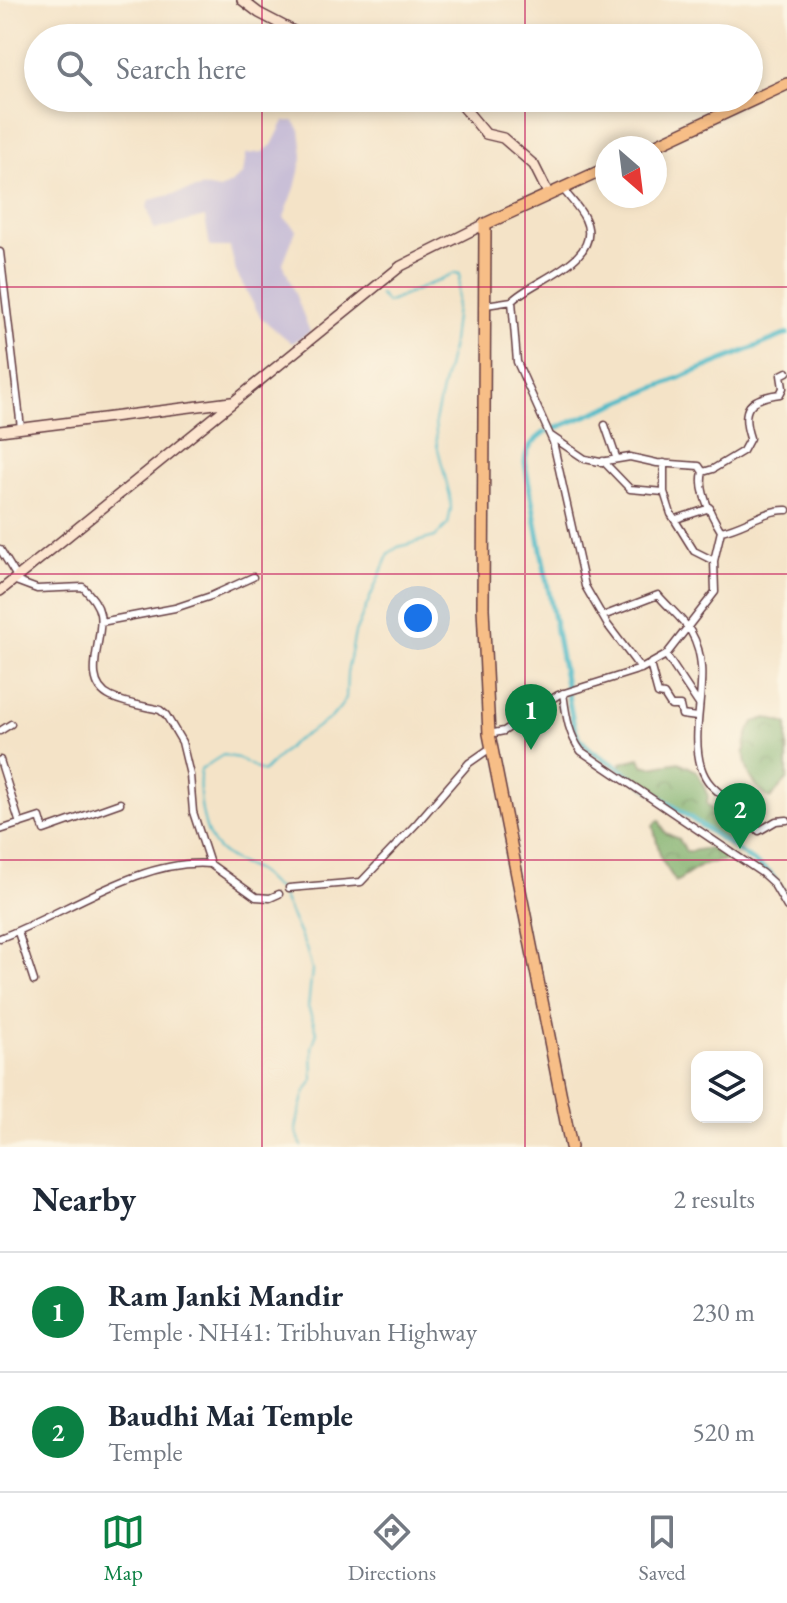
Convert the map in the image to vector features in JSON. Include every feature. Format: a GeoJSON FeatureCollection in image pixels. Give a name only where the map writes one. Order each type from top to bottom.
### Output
{"type":"FeatureCollection","features":[{"type":"Feature","properties":{"kind":"highway"},"geometry":{"type":"LineString","coordinates":[[763,95],[787,84]]}},
{"type":"Feature","properties":{"kind":"highway"},"geometry":{"type":"LineString","coordinates":[[667,140],[727,112]]}},
{"type":"Feature","properties":{"kind":"highway"},"geometry":{"type":"LineString","coordinates":[[571,1147],[490,740],[483,608],[485,224],[595,174]]}},
{"type":"Feature","properties":{"kind":"main road"},"geometry":{"type":"LineString","coordinates":[[242,0],[280,24]]}},
{"type":"Feature","properties":{"kind":"main road"},"geometry":{"type":"LineString","coordinates":[[468,112],[486,134],[503,138],[534,165],[549,195]]}},
{"type":"Feature","properties":{"kind":"main road"},"geometry":{"type":"LineString","coordinates":[[0,591],[401,266],[485,224]]}},
{"type":"Feature","properties":{"kind":"main road"},"geometry":{"type":"LineString","coordinates":[[0,431],[233,402]]}},
{"type":"Feature","properties":{"kind":"street"},"geometry":{"type":"LineString","coordinates":[[486,305],[512,301],[519,293],[556,273],[584,247],[589,234],[585,220],[563,189]]}},
{"type":"Feature","properties":{"kind":"street"},"geometry":{"type":"LineString","coordinates":[[0,252],[21,428]]}},
{"type":"Feature","properties":{"kind":"street"},"geometry":{"type":"LineString","coordinates":[[512,301],[517,362],[551,436],[585,586],[641,669]]}},
{"type":"Feature","properties":{"kind":"street"},"geometry":{"type":"LineString","coordinates":[[703,472],[743,451],[750,438],[745,421],[746,411],[753,402],[764,396],[780,394],[783,388],[781,375],[787,372]]}},
{"type":"Feature","properties":{"kind":"street"},"geometry":{"type":"LineString","coordinates":[[605,425],[616,457]]}},
{"type":"Feature","properties":{"kind":"street"},"geometry":{"type":"LineString","coordinates":[[289,888],[361,882],[490,740],[550,698],[641,669],[666,655],[715,592],[714,561],[721,531],[710,508],[699,466],[630,457],[603,461],[585,459],[551,436]]}},
{"type":"Feature","properties":{"kind":"street"},"geometry":{"type":"LineString","coordinates":[[603,461],[630,489],[664,492]]}},
{"type":"Feature","properties":{"kind":"street"},"geometry":{"type":"LineString","coordinates":[[664,463],[664,492],[671,514],[694,551],[714,561]]}},
{"type":"Feature","properties":{"kind":"street"},"geometry":{"type":"LineString","coordinates":[[676,519],[710,508]]}},
{"type":"Feature","properties":{"kind":"street"},"geometry":{"type":"LineString","coordinates":[[721,531],[740,528],[766,514],[787,510]]}},
{"type":"Feature","properties":{"kind":"street"},"geometry":{"type":"LineString","coordinates":[[0,549],[15,578],[37,589],[83,587],[94,600],[101,622],[95,654],[96,676],[101,689],[110,696],[160,710],[166,715],[186,752],[193,812],[210,864]]}},
{"type":"Feature","properties":{"kind":"street"},"geometry":{"type":"LineString","coordinates":[[101,622],[184,605],[253,577]]}},
{"type":"Feature","properties":{"kind":"street"},"geometry":{"type":"LineString","coordinates":[[603,616],[658,595],[689,629],[696,643],[702,687],[697,717],[701,766],[711,787],[734,804],[759,831],[776,821],[787,820]]}},
{"type":"Feature","properties":{"kind":"street"},"geometry":{"type":"LineString","coordinates":[[666,655],[698,703]]}},
{"type":"Feature","properties":{"kind":"street"},"geometry":{"type":"LineString","coordinates":[[650,664],[658,694],[664,695],[671,706],[680,706],[682,715],[697,717]]}},
{"type":"Feature","properties":{"kind":"street"},"geometry":{"type":"LineString","coordinates":[[563,693],[571,736],[581,751],[762,873],[773,883],[787,907]]}},
{"type":"Feature","properties":{"kind":"street"},"geometry":{"type":"LineString","coordinates":[[0,731],[11,724]]}},
{"type":"Feature","properties":{"kind":"street"},"geometry":{"type":"LineString","coordinates":[[0,760],[20,824]]}},
{"type":"Feature","properties":{"kind":"street"},"geometry":{"type":"LineString","coordinates":[[0,830],[40,817],[44,830],[120,803]]}},
{"type":"Feature","properties":{"kind":"street"},"geometry":{"type":"LineString","coordinates":[[0,938],[150,871],[191,862],[210,864],[256,897],[270,898],[279,894]]}},
{"type":"Feature","properties":{"kind":"street"},"geometry":{"type":"LineString","coordinates":[[18,932],[34,981]]}},
{"type":"Feature","properties":{"kind":"shaded area"},"geometry":{"type":"Polygon","coordinates":[[[284,121],[294,121],[300,130],[303,155],[284,217],[296,230],[283,263],[310,332],[292,343],[261,318],[236,272],[230,247],[210,247],[205,217],[154,230],[147,206],[150,200],[204,187],[220,190],[232,183],[243,174],[246,154],[263,152],[272,145],[284,121]]]}},
{"type":"Feature","properties":{"kind":"green space"},"geometry":{"type":"Polygon","coordinates":[[[767,718],[787,724],[787,780],[770,799],[749,773],[745,753],[754,722],[767,718]]]}},
{"type":"Feature","properties":{"kind":"green space"},"geometry":{"type":"Polygon","coordinates":[[[640,758],[643,765],[651,767],[679,762],[697,771],[708,796],[707,804],[716,813],[731,811],[748,830],[733,849],[621,772],[621,763],[640,758]]]}},
{"type":"Feature","properties":{"kind":"green space"},"geometry":{"type":"Polygon","coordinates":[[[659,820],[665,833],[679,839],[686,852],[719,846],[727,860],[702,865],[676,882],[661,859],[653,825],[659,820]]]}},
{"type":"Feature","properties":{"kind":"waterway"},"geometry":{"type":"LineString","coordinates":[[302,1147],[296,1130],[305,1093],[313,1080],[312,1048],[317,1032],[308,1007],[312,970],[306,948],[279,889],[258,872],[225,855],[212,841],[202,810],[200,778],[201,769],[223,755],[238,758],[263,772],[292,743],[331,718],[346,698],[347,673],[355,633],[389,553],[398,547],[435,537],[448,524],[450,496],[437,445],[435,421],[451,350],[460,274],[455,273],[387,303],[379,294]]}},
{"type":"Feature","properties":{"kind":"waterway"},"geometry":{"type":"LineString","coordinates":[[549,431],[787,334]]}},
{"type":"Feature","properties":{"kind":"waterway"},"geometry":{"type":"LineString","coordinates":[[544,433],[530,446],[525,463],[567,690]]}},
{"type":"Feature","properties":{"kind":"waterway"},"geometry":{"type":"LineString","coordinates":[[568,695],[573,720],[584,744],[770,873],[787,898]]}},
{"type":"Feature","properties":{"kind":"place","name":"Ram Janki Mandir"},"geometry":{"type":"Point","coordinates":[531,750]}},
{"type":"Feature","properties":{"kind":"place","name":"Baudhi Mai Temple"},"geometry":{"type":"Point","coordinates":[740,849]}}]}
